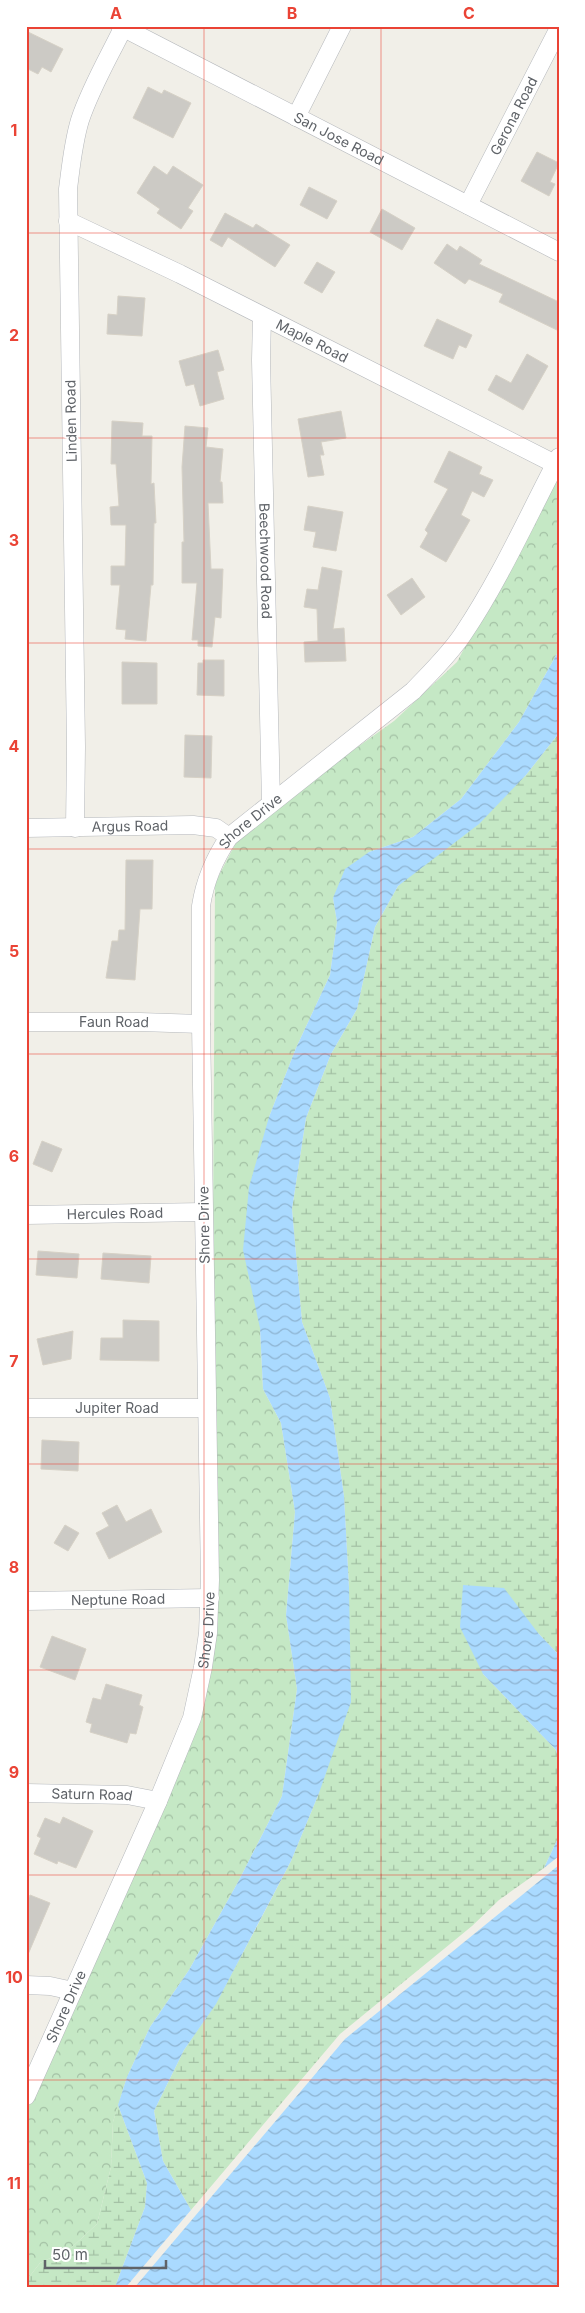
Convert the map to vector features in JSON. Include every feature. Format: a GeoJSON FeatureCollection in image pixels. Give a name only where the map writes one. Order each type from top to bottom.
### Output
{"type":"FeatureCollection","features":[{"type":"Feature","properties":{"kind":"street"},"geometry":{"type":"LineString","coordinates":[[296,117],[342,26]]}},
{"type":"Feature","properties":{"kind":"street","name":"San Jose Road"},"geometry":{"type":"LineString","coordinates":[[123,27],[559,252]]}},
{"type":"Feature","properties":{"kind":"street","name":"Linden Road"},"geometry":{"type":"LineString","coordinates":[[75,828],[76,747],[68,189],[73,148],[80,121],[89,95],[123,27]]}},
{"type":"Feature","properties":{"kind":"street","name":"Gerona Road"},"geometry":{"type":"LineString","coordinates":[[468,205],[559,28]]}},
{"type":"Feature","properties":{"kind":"street","name":"Maple Road"},"geometry":{"type":"LineString","coordinates":[[68,221],[180,274],[262,317],[557,461]]}},
{"type":"Feature","properties":{"kind":"street","name":"Beechwood Road"},"geometry":{"type":"LineString","coordinates":[[262,317],[261,360],[271,803]]}},
{"type":"Feature","properties":{"kind":"street","name":"Shore Drive"},"geometry":{"type":"LineString","coordinates":[[26,2096],[158,1801],[192,1718],[203,1667],[210,1598],[200,1024],[201,906],[211,866],[229,838],[413,691],[439,665],[462,636],[482,605],[557,461]]}},
{"type":"Feature","properties":{"kind":"street","name":"Argus Road"},"geometry":{"type":"LineString","coordinates":[[26,828],[193,825],[216,828],[229,838]]}},
{"type":"Feature","properties":{"kind":"street","name":"Faun Road"},"geometry":{"type":"LineString","coordinates":[[26,1022],[200,1024]]}},
{"type":"Feature","properties":{"kind":"street","name":"Hercules Road"},"geometry":{"type":"LineString","coordinates":[[26,1214],[204,1212]]}},
{"type":"Feature","properties":{"kind":"street","name":"Jupiter Road"},"geometry":{"type":"LineString","coordinates":[[26,1408],[207,1408]]}},
{"type":"Feature","properties":{"kind":"street","name":"Neptune Road"},"geometry":{"type":"LineString","coordinates":[[26,1601],[210,1598]]}},
{"type":"Feature","properties":{"kind":"street","name":"Saturn Road"},"geometry":{"type":"LineString","coordinates":[[26,1793],[127,1795],[158,1801]]}},
{"type":"Feature","properties":{"kind":"street"},"geometry":{"type":"LineString","coordinates":[[26,1985],[50,1986],[73,1991]]}},
{"type":"Feature","properties":{"kind":"green space"},"geometry":{"type":"Polygon","coordinates":[[[559,469],[559,650],[519,722],[461,799],[413,837],[369,852],[333,898],[337,922],[330,975],[296,1048],[269,1117],[260,1328],[263,1389],[281,1423],[295,1512],[286,1615],[297,1689],[282,1796],[238,1882],[189,1970],[150,2027],[127,2077],[113,2122],[111,2167],[97,2224],[71,2248],[40,2263],[26,2281],[26,2109],[201,1704],[212,1407],[215,883],[243,829],[394,721],[457,662],[559,469]]]}},
{"type":"Feature","properties":{"kind":"green space"},"geometry":{"type":"Polygon","coordinates":[[[559,733],[559,1655],[538,1633],[483,1674],[556,1750],[559,1762],[559,1836],[544,1868],[499,1900],[472,1926],[340,2034],[191,2210],[163,2161],[154,2111],[184,2050],[216,2003],[291,1861],[319,1793],[349,1587],[344,1496],[330,1398],[302,1322],[292,1209],[306,1118],[331,1054],[357,1009],[375,927],[398,886],[526,775],[559,733]]]}},
{"type":"Feature","properties":{"kind":"green space"},"geometry":{"type":"Polygon","coordinates":[[[118,2105],[147,2183],[145,2207],[115,2287],[26,2287],[26,2281],[40,2263],[71,2248],[97,2224],[111,2167],[113,2122],[118,2105]]]}},
{"type":"Feature","properties":{"kind":"water"},"geometry":{"type":"Polygon","coordinates":[[[559,650],[559,733],[526,775],[479,824],[398,886],[375,927],[357,1009],[331,1054],[306,1118],[292,1209],[302,1322],[330,1398],[344,1496],[349,1587],[351,1702],[319,1793],[291,1861],[216,2004],[184,2050],[154,2111],[163,2161],[191,2210],[126,2287],[115,2287],[145,2207],[147,2183],[118,2105],[127,2077],[150,2027],[189,1970],[238,1882],[282,1796],[297,1689],[286,1615],[295,1512],[281,1423],[263,1389],[260,1328],[243,1250],[249,1187],[269,1117],[296,1048],[330,975],[337,922],[333,898],[345,869],[369,852],[413,837],[461,799],[519,722],[559,650]]]}},
{"type":"Feature","properties":{"kind":"water"},"geometry":{"type":"Polygon","coordinates":[[[463,1585],[504,1588],[538,1633],[559,1655],[559,1762],[556,1750],[483,1674],[460,1627],[463,1585]]]}},
{"type":"Feature","properties":{"kind":"water"},"geometry":{"type":"Polygon","coordinates":[[[559,1836],[559,1856],[544,1868],[559,1836]]]}},
{"type":"Feature","properties":{"kind":"water"},"geometry":{"type":"Polygon","coordinates":[[[559,1865],[559,2287],[135,2287],[345,2039],[559,1865]]]}},
{"type":"Feature","properties":{"kind":"building"},"geometry":{"type":"Polygon","coordinates":[[[26,31],[63,49],[51,72],[42,67],[38,74],[26,68],[26,31]]]}},
{"type":"Feature","properties":{"kind":"building"},"geometry":{"type":"Polygon","coordinates":[[[148,87],[162,94],[164,90],[191,103],[173,138],[133,118],[148,87]]]}},
{"type":"Feature","properties":{"kind":"building"},"geometry":{"type":"Polygon","coordinates":[[[537,152],[559,163],[550,182],[555,184],[549,196],[521,181],[537,152]]]}},
{"type":"Feature","properties":{"kind":"building"},"geometry":{"type":"Polygon","coordinates":[[[154,166],[167,175],[173,166],[203,185],[188,208],[193,211],[181,229],[157,213],[160,209],[137,193],[154,166]]]}},
{"type":"Feature","properties":{"kind":"building"},"geometry":{"type":"Polygon","coordinates":[[[309,187],[337,201],[327,219],[300,205],[309,187]]]}},
{"type":"Feature","properties":{"kind":"building"},"geometry":{"type":"Polygon","coordinates":[[[382,209],[415,228],[402,250],[370,232],[382,209]]]}},
{"type":"Feature","properties":{"kind":"building"},"geometry":{"type":"Polygon","coordinates":[[[225,213],[253,228],[256,224],[290,245],[275,267],[228,237],[222,247],[210,240],[225,213]]]}},
{"type":"Feature","properties":{"kind":"building"},"geometry":{"type":"Polygon","coordinates":[[[447,244],[457,251],[460,246],[482,260],[479,264],[559,302],[559,331],[499,302],[503,294],[469,279],[465,284],[434,263],[447,244]]]}},
{"type":"Feature","properties":{"kind":"building"},"geometry":{"type":"Polygon","coordinates":[[[317,262],[335,272],[322,293],[304,283],[317,262]]]}},
{"type":"Feature","properties":{"kind":"building"},"geometry":{"type":"Polygon","coordinates":[[[118,296],[145,298],[142,336],[107,334],[108,314],[117,315],[118,296]]]}},
{"type":"Feature","properties":{"kind":"building"},"geometry":{"type":"Polygon","coordinates":[[[437,319],[472,335],[466,348],[459,345],[453,359],[424,346],[437,319]]]}},
{"type":"Feature","properties":{"kind":"building"},"geometry":{"type":"Polygon","coordinates":[[[218,350],[224,370],[217,372],[224,399],[200,406],[194,384],[186,386],[179,361],[218,350]]]}},
{"type":"Feature","properties":{"kind":"building"},"geometry":{"type":"Polygon","coordinates":[[[527,354],[548,366],[523,410],[488,390],[496,375],[511,383],[527,354]]]}},
{"type":"Feature","properties":{"kind":"building"},"geometry":{"type":"Polygon","coordinates":[[[341,411],[346,438],[321,442],[324,455],[320,455],[324,475],[308,477],[298,419],[341,411]]]}},
{"type":"Feature","properties":{"kind":"building"},"geometry":{"type":"Polygon","coordinates":[[[112,421],[143,423],[142,436],[152,436],[151,484],[154,483],[156,523],[154,523],[153,585],[151,585],[146,641],[125,639],[126,630],[116,629],[120,585],[111,585],[111,566],[125,566],[126,525],[111,525],[110,507],[119,506],[116,464],[111,464],[112,421]]]}},
{"type":"Feature","properties":{"kind":"building"},"geometry":{"type":"Polygon","coordinates":[[[185,426],[208,428],[206,447],[223,449],[220,482],[222,482],[223,503],[208,503],[211,569],[223,569],[221,618],[215,617],[212,647],[198,646],[198,640],[192,640],[197,583],[182,583],[182,542],[184,542],[182,467],[185,426]]]}},
{"type":"Feature","properties":{"kind":"building"},"geometry":{"type":"Polygon","coordinates":[[[449,451],[482,467],[479,474],[493,480],[484,497],[472,491],[461,515],[470,520],[446,562],[420,547],[428,533],[425,530],[448,489],[434,482],[449,451]]]}},
{"type":"Feature","properties":{"kind":"building"},"geometry":{"type":"Polygon","coordinates":[[[308,506],[343,512],[336,551],[313,547],[316,532],[304,530],[308,506]]]}},
{"type":"Feature","properties":{"kind":"building"},"geometry":{"type":"Polygon","coordinates":[[[322,567],[342,571],[333,629],[344,628],[346,661],[305,662],[304,642],[318,641],[317,609],[304,607],[307,589],[318,590],[322,567]]]}},
{"type":"Feature","properties":{"kind":"building"},"geometry":{"type":"Polygon","coordinates":[[[412,578],[425,597],[401,615],[387,595],[412,578]]]}},
{"type":"Feature","properties":{"kind":"building"},"geometry":{"type":"Polygon","coordinates":[[[203,660],[224,660],[224,696],[197,695],[198,663],[203,663],[203,660]]]}},
{"type":"Feature","properties":{"kind":"building"},"geometry":{"type":"Polygon","coordinates":[[[122,662],[157,663],[157,704],[122,704],[122,662]]]}},
{"type":"Feature","properties":{"kind":"building"},"geometry":{"type":"Polygon","coordinates":[[[185,735],[212,736],[211,778],[184,777],[185,735]]]}},
{"type":"Feature","properties":{"kind":"building"},"geometry":{"type":"Polygon","coordinates":[[[126,860],[153,860],[152,909],[140,909],[135,980],[106,978],[112,941],[118,941],[119,930],[125,930],[126,860]]]}},
{"type":"Feature","properties":{"kind":"building"},"geometry":{"type":"Polygon","coordinates":[[[42,1141],[62,1149],[52,1172],[33,1164],[42,1141]]]}},
{"type":"Feature","properties":{"kind":"building"},"geometry":{"type":"Polygon","coordinates":[[[38,1251],[79,1254],[77,1278],[36,1275],[38,1251]]]}},
{"type":"Feature","properties":{"kind":"building"},"geometry":{"type":"Polygon","coordinates":[[[103,1253],[151,1256],[149,1283],[101,1279],[103,1253]]]}},
{"type":"Feature","properties":{"kind":"building"},"geometry":{"type":"Polygon","coordinates":[[[123,1320],[159,1321],[159,1361],[100,1360],[101,1338],[123,1338],[123,1320]]]}},
{"type":"Feature","properties":{"kind":"building"},"geometry":{"type":"Polygon","coordinates":[[[73,1331],[71,1359],[43,1365],[37,1339],[73,1331]]]}},
{"type":"Feature","properties":{"kind":"building"},"geometry":{"type":"Polygon","coordinates":[[[42,1440],[79,1442],[78,1471],[41,1469],[42,1440]]]}},
{"type":"Feature","properties":{"kind":"building"},"geometry":{"type":"Polygon","coordinates":[[[117,1505],[126,1522],[151,1509],[162,1532],[109,1559],[96,1533],[109,1526],[102,1513],[117,1505]]]}},
{"type":"Feature","properties":{"kind":"building"},"geometry":{"type":"Polygon","coordinates":[[[65,1525],[79,1533],[68,1551],[54,1543],[65,1525]]]}},
{"type":"Feature","properties":{"kind":"building"},"geometry":{"type":"Polygon","coordinates":[[[52,1636],[86,1649],[75,1680],[40,1667],[52,1636]]]}},
{"type":"Feature","properties":{"kind":"building"},"geometry":{"type":"Polygon","coordinates":[[[106,1684],[142,1695],[139,1705],[143,1707],[136,1734],[130,1733],[127,1743],[90,1732],[92,1724],[86,1722],[93,1698],[101,1700],[106,1684]]]}},
{"type":"Feature","properties":{"kind":"building"},"geometry":{"type":"Polygon","coordinates":[[[63,1817],[93,1831],[76,1868],[58,1861],[57,1864],[34,1854],[41,1838],[37,1836],[45,1818],[60,1824],[63,1817]]]}},
{"type":"Feature","properties":{"kind":"building"},"geometry":{"type":"Polygon","coordinates":[[[30,1895],[50,1903],[26,1959],[26,1904],[30,1895]]]}}]}
